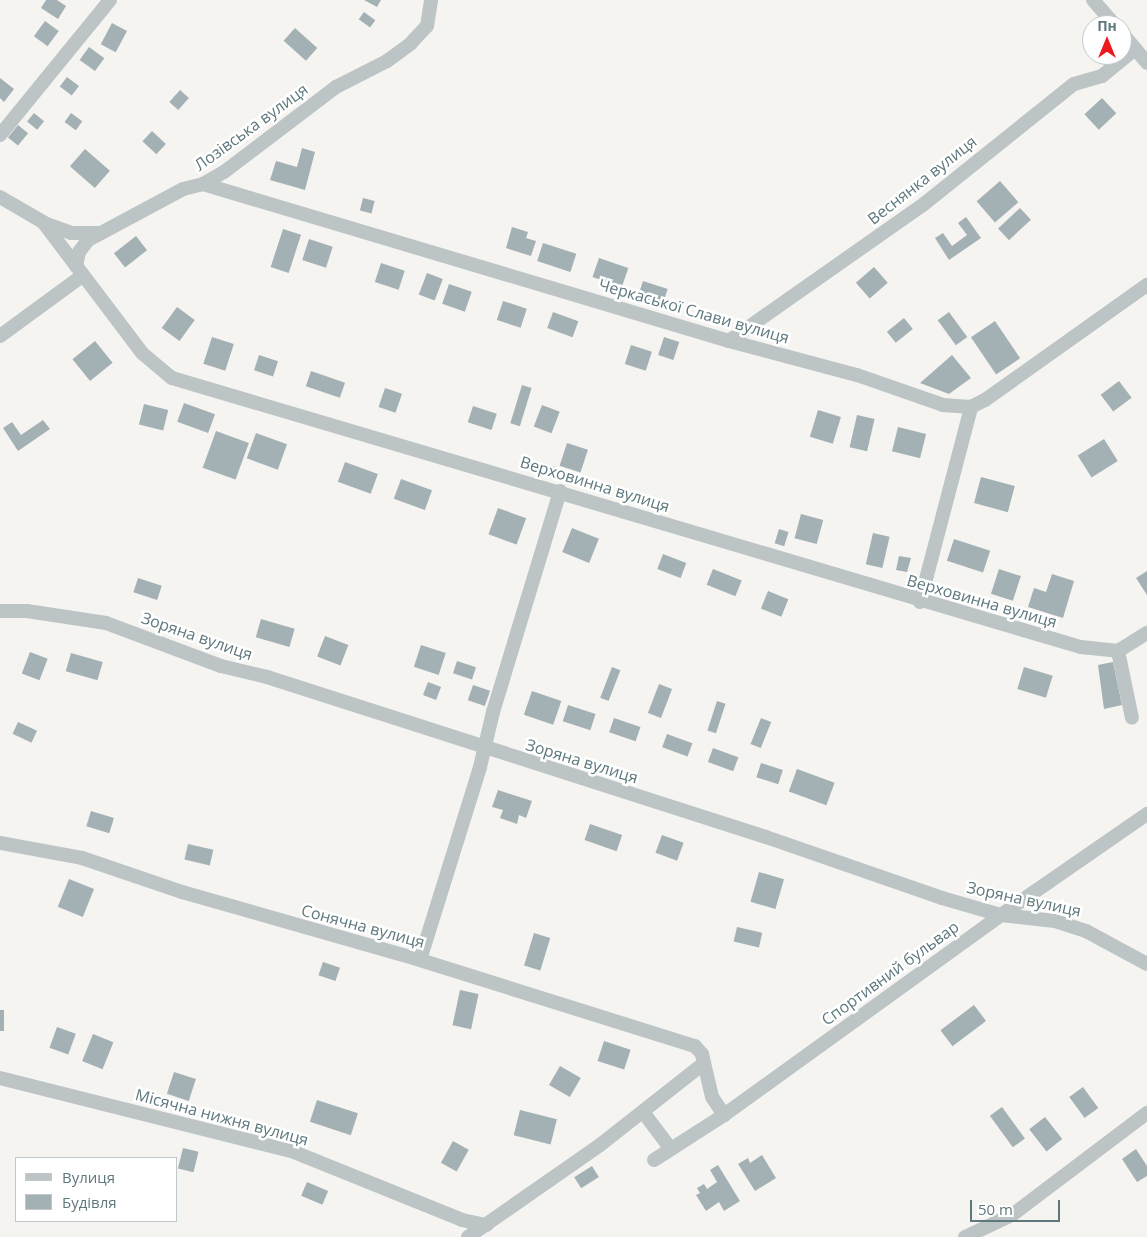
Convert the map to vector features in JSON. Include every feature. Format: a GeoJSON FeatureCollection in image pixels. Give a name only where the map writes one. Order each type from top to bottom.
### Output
{"type":"FeatureCollection","features":[{"type":"Feature","properties":{"kind":"street"},"geometry":{"type":"LineString","coordinates":[[0,136],[110,0]]}},
{"type":"Feature","properties":{"kind":"street","name":"Лозівська вулиця"},"geometry":{"type":"LineString","coordinates":[[79,271],[83,246],[101,232],[183,189],[203,184],[336,87],[387,61],[410,44],[428,26],[431,0]]}},
{"type":"Feature","properties":{"kind":"street"},"geometry":{"type":"LineString","coordinates":[[1093,0],[1106,15]]}},
{"type":"Feature","properties":{"kind":"street"},"geometry":{"type":"LineString","coordinates":[[1132,45],[1147,63]]}},
{"type":"Feature","properties":{"kind":"street","name":"Веснянка вулиця"},"geometry":{"type":"LineString","coordinates":[[729,340],[924,204],[1074,84],[1102,76],[1135,49]]}},
{"type":"Feature","properties":{"kind":"street","name":"Черкаської Слави вулиця"},"geometry":{"type":"LineString","coordinates":[[203,184],[729,340],[857,375],[943,405],[971,407]]}},
{"type":"Feature","properties":{"kind":"street"},"geometry":{"type":"LineString","coordinates":[[1,198],[17,204],[42,222],[71,233],[101,232]]}},
{"type":"Feature","properties":{"kind":"street","name":"Верховинна вулиця"},"geometry":{"type":"LineString","coordinates":[[42,222],[142,353],[172,378],[560,491],[920,602],[1081,647],[1118,651]]}},
{"type":"Feature","properties":{"kind":"street"},"geometry":{"type":"LineString","coordinates":[[0,336],[79,271]]}},
{"type":"Feature","properties":{"kind":"street"},"geometry":{"type":"LineString","coordinates":[[920,602],[971,407],[1147,285]]}},
{"type":"Feature","properties":{"kind":"street"},"geometry":{"type":"LineString","coordinates":[[420,960],[560,491]]}},
{"type":"Feature","properties":{"kind":"street","name":"Зоряна вулиця"},"geometry":{"type":"LineString","coordinates":[[0,611],[27,611],[106,623],[190,656],[276,680],[1000,915],[1055,921],[1086,931],[1147,964]]}},
{"type":"Feature","properties":{"kind":"street"},"geometry":{"type":"LineString","coordinates":[[1132,718],[1118,651],[1147,632]]}},
{"type":"Feature","properties":{"kind":"street","name":"Спортивний бульвар"},"geometry":{"type":"LineString","coordinates":[[654,1160],[724,1115],[1000,915],[1147,814]]}},
{"type":"Feature","properties":{"kind":"street","name":"Сонячна вулиця"},"geometry":{"type":"LineString","coordinates":[[0,843],[82,858],[182,892],[420,960],[694,1046],[702,1054],[712,1097],[724,1115]]}},
{"type":"Feature","properties":{"kind":"street"},"geometry":{"type":"LineString","coordinates":[[468,1237],[643,1112],[703,1064]]}},
{"type":"Feature","properties":{"kind":"street","name":"Місячна нижня вулиця"},"geometry":{"type":"LineString","coordinates":[[0,1078],[294,1152],[462,1220],[486,1225]]}},
{"type":"Feature","properties":{"kind":"street"},"geometry":{"type":"LineString","coordinates":[[643,1112],[671,1149]]}},
{"type":"Feature","properties":{"kind":"street"},"geometry":{"type":"LineString","coordinates":[[965,1237],[1012,1215],[1147,1113]]}},
{"type":"Feature","properties":{"kind":"building"},"geometry":{"type":"Polygon","coordinates":[[[46,0],[57,0],[66,6],[58,19],[41,8],[46,0]]]}},
{"type":"Feature","properties":{"kind":"building"},"geometry":{"type":"Polygon","coordinates":[[[364,0],[381,0],[377,7],[364,0]]]}},
{"type":"Feature","properties":{"kind":"building"},"geometry":{"type":"Polygon","coordinates":[[[364,12],[375,20],[370,28],[359,19],[364,12]]]}},
{"type":"Feature","properties":{"kind":"building"},"geometry":{"type":"Polygon","coordinates":[[[45,21],[59,31],[48,46],[34,36],[45,21]]]}},
{"type":"Feature","properties":{"kind":"building"},"geometry":{"type":"Polygon","coordinates":[[[112,23],[127,31],[116,52],[101,44],[112,23]]]}},
{"type":"Feature","properties":{"kind":"building"},"geometry":{"type":"Polygon","coordinates":[[[295,28],[317,48],[306,61],[284,41],[295,28]]]}},
{"type":"Feature","properties":{"kind":"building"},"geometry":{"type":"Polygon","coordinates":[[[89,47],[104,58],[95,71],[80,60],[89,47]]]}},
{"type":"Feature","properties":{"kind":"building"},"geometry":{"type":"Polygon","coordinates":[[[67,77],[79,86],[72,96],[60,87],[67,77]]]}},
{"type":"Feature","properties":{"kind":"building"},"geometry":{"type":"Polygon","coordinates":[[[0,78],[14,89],[4,102],[0,98],[0,78]]]}},
{"type":"Feature","properties":{"kind":"building"},"geometry":{"type":"Polygon","coordinates":[[[180,90],[189,98],[178,110],[169,102],[180,90]]]}},
{"type":"Feature","properties":{"kind":"building"},"geometry":{"type":"Polygon","coordinates":[[[1102,98],[1116,113],[1099,130],[1084,114],[1102,98]]]}},
{"type":"Feature","properties":{"kind":"building"},"geometry":{"type":"Polygon","coordinates":[[[34,113],[44,121],[37,130],[27,122],[34,113]]]}},
{"type":"Feature","properties":{"kind":"building"},"geometry":{"type":"Polygon","coordinates":[[[71,113],[82,121],[76,130],[65,122],[71,113]]]}},
{"type":"Feature","properties":{"kind":"building"},"geometry":{"type":"Polygon","coordinates":[[[18,125],[28,133],[18,146],[8,137],[18,125]]]}},
{"type":"Feature","properties":{"kind":"building"},"geometry":{"type":"Polygon","coordinates":[[[152,131],[166,144],[156,154],[142,141],[152,131]]]}},
{"type":"Feature","properties":{"kind":"building"},"geometry":{"type":"Polygon","coordinates":[[[302,148],[315,152],[305,190],[270,180],[276,161],[297,167],[302,148]]]}},
{"type":"Feature","properties":{"kind":"building"},"geometry":{"type":"Polygon","coordinates":[[[85,149],[110,171],[95,188],[70,166],[85,149]]]}},
{"type":"Feature","properties":{"kind":"building"},"geometry":{"type":"Polygon","coordinates":[[[1000,181],[1018,202],[995,222],[977,201],[1000,181]]]}},
{"type":"Feature","properties":{"kind":"building"},"geometry":{"type":"Polygon","coordinates":[[[363,198],[375,201],[371,214],[360,211],[363,198]]]}},
{"type":"Feature","properties":{"kind":"building"},"geometry":{"type":"Polygon","coordinates":[[[1020,208],[1031,220],[1009,240],[998,228],[1020,208]]]}},
{"type":"Feature","properties":{"kind":"building"},"geometry":{"type":"Polygon","coordinates":[[[966,217],[981,238],[949,260],[935,238],[943,233],[952,246],[967,235],[958,223],[966,217]]]}},
{"type":"Feature","properties":{"kind":"building"},"geometry":{"type":"Polygon","coordinates":[[[512,227],[528,232],[526,238],[536,241],[531,256],[506,248],[512,227]]]}},
{"type":"Feature","properties":{"kind":"building"},"geometry":{"type":"Polygon","coordinates":[[[283,229],[301,235],[289,273],[271,267],[283,229]]]}},
{"type":"Feature","properties":{"kind":"building"},"geometry":{"type":"Polygon","coordinates":[[[136,236],[147,250],[125,267],[114,253],[136,236]]]}},
{"type":"Feature","properties":{"kind":"building"},"geometry":{"type":"Polygon","coordinates":[[[309,239],[333,247],[326,268],[302,260],[309,239]]]}},
{"type":"Feature","properties":{"kind":"building"},"geometry":{"type":"Polygon","coordinates":[[[543,243],[576,254],[570,272],[537,261],[543,243]]]}},
{"type":"Feature","properties":{"kind":"building"},"geometry":{"type":"Polygon","coordinates":[[[599,258],[628,268],[622,287],[592,277],[599,258]]]}},
{"type":"Feature","properties":{"kind":"building"},"geometry":{"type":"Polygon","coordinates":[[[381,263],[405,271],[399,290],[375,282],[381,263]]]}},
{"type":"Feature","properties":{"kind":"building"},"geometry":{"type":"Polygon","coordinates":[[[874,267],[888,283],[870,299],[856,283],[874,267]]]}},
{"type":"Feature","properties":{"kind":"building"},"geometry":{"type":"Polygon","coordinates":[[[427,273],[443,279],[435,301],[419,294],[427,273]]]}},
{"type":"Feature","properties":{"kind":"building"},"geometry":{"type":"Polygon","coordinates":[[[643,281],[668,289],[662,308],[637,300],[643,281]]]}},
{"type":"Feature","properties":{"kind":"building"},"geometry":{"type":"Polygon","coordinates":[[[449,284],[472,292],[465,312],[442,304],[449,284]]]}},
{"type":"Feature","properties":{"kind":"building"},"geometry":{"type":"Polygon","coordinates":[[[503,301],[527,309],[521,328],[497,320],[503,301]]]}},
{"type":"Feature","properties":{"kind":"building"},"geometry":{"type":"Polygon","coordinates":[[[177,307],[195,320],[180,341],[162,328],[177,307]]]}},
{"type":"Feature","properties":{"kind":"building"},"geometry":{"type":"Polygon","coordinates":[[[553,312],[578,321],[573,337],[547,328],[553,312]]]}},
{"type":"Feature","properties":{"kind":"building"},"geometry":{"type":"Polygon","coordinates":[[[949,312],[967,337],[956,345],[938,320],[949,312]]]}},
{"type":"Feature","properties":{"kind":"building"},"geometry":{"type":"Polygon","coordinates":[[[904,318],[913,329],[896,343],[887,332],[904,318]]]}},
{"type":"Feature","properties":{"kind":"building"},"geometry":{"type":"Polygon","coordinates":[[[995,321],[1020,358],[996,375],[971,337],[995,321]]]}},
{"type":"Feature","properties":{"kind":"building"},"geometry":{"type":"Polygon","coordinates":[[[212,337],[234,344],[225,371],[203,364],[212,337]]]}},
{"type":"Feature","properties":{"kind":"building"},"geometry":{"type":"Polygon","coordinates":[[[664,337],[679,342],[673,360],[658,355],[664,337]]]}},
{"type":"Feature","properties":{"kind":"building"},"geometry":{"type":"Polygon","coordinates":[[[95,341],[113,363],[90,381],[72,359],[95,341]]]}},
{"type":"Feature","properties":{"kind":"building"},"geometry":{"type":"Polygon","coordinates":[[[631,345],[652,352],[646,371],[625,364],[631,345]]]}},
{"type":"Feature","properties":{"kind":"building"},"geometry":{"type":"Polygon","coordinates":[[[259,355],[278,361],[273,376],[254,370],[259,355]]]}},
{"type":"Feature","properties":{"kind":"building"},"geometry":{"type":"Polygon","coordinates":[[[952,355],[971,378],[949,394],[920,383],[952,355]]]}},
{"type":"Feature","properties":{"kind":"building"},"geometry":{"type":"Polygon","coordinates":[[[311,371],[345,383],[340,398],[306,386],[311,371]]]}},
{"type":"Feature","properties":{"kind":"building"},"geometry":{"type":"Polygon","coordinates":[[[1119,381],[1132,398],[1113,412],[1101,395],[1119,381]]]}},
{"type":"Feature","properties":{"kind":"building"},"geometry":{"type":"Polygon","coordinates":[[[522,385],[532,388],[520,426],[510,423],[522,385]]]}},
{"type":"Feature","properties":{"kind":"building"},"geometry":{"type":"Polygon","coordinates":[[[385,388],[402,394],[396,413],[378,407],[385,388]]]}},
{"type":"Feature","properties":{"kind":"building"},"geometry":{"type":"Polygon","coordinates":[[[184,403],[215,414],[208,433],[177,422],[184,403]]]}},
{"type":"Feature","properties":{"kind":"building"},"geometry":{"type":"Polygon","coordinates":[[[144,404],[168,410],[163,430],[139,424],[144,404]]]}},
{"type":"Feature","properties":{"kind":"building"},"geometry":{"type":"Polygon","coordinates":[[[542,405],[560,412],[551,433],[534,426],[542,405]]]}},
{"type":"Feature","properties":{"kind":"building"},"geometry":{"type":"Polygon","coordinates":[[[473,406],[497,414],[492,430],[468,422],[473,406]]]}},
{"type":"Feature","properties":{"kind":"building"},"geometry":{"type":"Polygon","coordinates":[[[818,410],[841,417],[833,444],[810,437],[818,410]]]}},
{"type":"Feature","properties":{"kind":"building"},"geometry":{"type":"Polygon","coordinates":[[[857,415],[875,419],[867,451],[850,447],[857,415]]]}},
{"type":"Feature","properties":{"kind":"building"},"geometry":{"type":"Polygon","coordinates":[[[43,420],[50,429],[18,451],[3,428],[12,422],[21,435],[43,420]]]}},
{"type":"Feature","properties":{"kind":"building"},"geometry":{"type":"Polygon","coordinates":[[[898,427],[926,434],[920,458],[892,451],[898,427]]]}},
{"type":"Feature","properties":{"kind":"building"},"geometry":{"type":"Polygon","coordinates":[[[216,431],[249,443],[236,480],[203,468],[216,431]]]}},
{"type":"Feature","properties":{"kind":"building"},"geometry":{"type":"Polygon","coordinates":[[[256,433],[287,444],[278,470],[247,458],[256,433]]]}},
{"type":"Feature","properties":{"kind":"building"},"geometry":{"type":"Polygon","coordinates":[[[1104,439],[1118,461],[1091,477],[1078,455],[1104,439]]]}},
{"type":"Feature","properties":{"kind":"building"},"geometry":{"type":"Polygon","coordinates":[[[567,443],[588,450],[581,473],[560,466],[567,443]]]}},
{"type":"Feature","properties":{"kind":"building"},"geometry":{"type":"Polygon","coordinates":[[[345,462],[378,474],[371,494],[338,482],[345,462]]]}},
{"type":"Feature","properties":{"kind":"building"},"geometry":{"type":"Polygon","coordinates":[[[540,462],[556,467],[553,478],[536,473],[540,462]]]}},
{"type":"Feature","properties":{"kind":"building"},"geometry":{"type":"Polygon","coordinates":[[[981,477],[1015,486],[1008,512],[974,503],[981,477]]]}},
{"type":"Feature","properties":{"kind":"building"},"geometry":{"type":"Polygon","coordinates":[[[401,479],[432,490],[425,510],[394,499],[401,479]]]}},
{"type":"Feature","properties":{"kind":"building"},"geometry":{"type":"Polygon","coordinates":[[[498,508],[526,518],[517,545],[488,534],[498,508]]]}},
{"type":"Feature","properties":{"kind":"building"},"geometry":{"type":"Polygon","coordinates":[[[801,514],[823,520],[817,544],[795,538],[801,514]]]}},
{"type":"Feature","properties":{"kind":"building"},"geometry":{"type":"Polygon","coordinates":[[[572,528],[599,539],[589,563],[562,552],[572,528]]]}},
{"type":"Feature","properties":{"kind":"building"},"geometry":{"type":"Polygon","coordinates":[[[779,529],[789,532],[784,546],[775,543],[779,529]]]}},
{"type":"Feature","properties":{"kind":"building"},"geometry":{"type":"Polygon","coordinates":[[[873,533],[890,537],[882,568],[866,564],[873,533]]]}},
{"type":"Feature","properties":{"kind":"building"},"geometry":{"type":"Polygon","coordinates":[[[954,539],[990,551],[983,573],[947,561],[954,539]]]}},
{"type":"Feature","properties":{"kind":"building"},"geometry":{"type":"Polygon","coordinates":[[[663,554],[686,563],[681,578],[657,569],[663,554]]]}},
{"type":"Feature","properties":{"kind":"building"},"geometry":{"type":"Polygon","coordinates":[[[899,556],[911,558],[907,572],[896,570],[899,556]]]}},
{"type":"Feature","properties":{"kind":"building"},"geometry":{"type":"Polygon","coordinates":[[[713,569],[742,581],[735,596],[707,585],[713,569]]]}},
{"type":"Feature","properties":{"kind":"building"},"geometry":{"type":"Polygon","coordinates":[[[999,569],[1021,576],[1013,601],[991,594],[999,569]]]}},
{"type":"Feature","properties":{"kind":"building"},"geometry":{"type":"Polygon","coordinates":[[[1147,571],[1147,595],[1136,578],[1147,571]]]}},
{"type":"Feature","properties":{"kind":"building"},"geometry":{"type":"Polygon","coordinates":[[[1052,574],[1074,581],[1063,618],[1028,607],[1034,588],[1046,592],[1052,574]]]}},
{"type":"Feature","properties":{"kind":"building"},"geometry":{"type":"Polygon","coordinates":[[[138,578],[162,586],[157,600],[133,592],[138,578]]]}},
{"type":"Feature","properties":{"kind":"building"},"geometry":{"type":"Polygon","coordinates":[[[768,591],[788,599],[781,617],[761,609],[768,591]]]}},
{"type":"Feature","properties":{"kind":"building"},"geometry":{"type":"Polygon","coordinates":[[[261,619],[295,629],[289,647],[256,637],[261,619]]]}},
{"type":"Feature","properties":{"kind":"building"},"geometry":{"type":"Polygon","coordinates":[[[325,636],[348,645],[340,665],[317,657],[325,636]]]}},
{"type":"Feature","properties":{"kind":"building"},"geometry":{"type":"Polygon","coordinates":[[[421,645],[446,653],[439,675],[414,667],[421,645]]]}},
{"type":"Feature","properties":{"kind":"building"},"geometry":{"type":"Polygon","coordinates":[[[30,652],[48,659],[39,680],[22,673],[30,652]]]}},
{"type":"Feature","properties":{"kind":"building"},"geometry":{"type":"Polygon","coordinates":[[[71,653],[103,662],[97,680],[66,671],[71,653]]]}},
{"type":"Feature","properties":{"kind":"building"},"geometry":{"type":"Polygon","coordinates":[[[457,661],[476,667],[472,680],[453,673],[457,661]]]}},
{"type":"Feature","properties":{"kind":"building"},"geometry":{"type":"Polygon","coordinates":[[[1113,662],[1122,705],[1104,709],[1098,665],[1113,662]]]}},
{"type":"Feature","properties":{"kind":"building"},"geometry":{"type":"Polygon","coordinates":[[[612,667],[620,670],[609,701],[600,698],[612,667]]]}},
{"type":"Feature","properties":{"kind":"building"},"geometry":{"type":"Polygon","coordinates":[[[1024,667],[1053,676],[1046,698],[1017,689],[1024,667]]]}},
{"type":"Feature","properties":{"kind":"building"},"geometry":{"type":"Polygon","coordinates":[[[428,682],[441,687],[436,700],[423,695],[428,682]]]}},
{"type":"Feature","properties":{"kind":"building"},"geometry":{"type":"Polygon","coordinates":[[[659,684],[672,689],[661,718],[648,713],[659,684]]]}},
{"type":"Feature","properties":{"kind":"building"},"geometry":{"type":"Polygon","coordinates":[[[473,685],[490,691],[485,706],[468,700],[473,685]]]}},
{"type":"Feature","properties":{"kind":"building"},"geometry":{"type":"Polygon","coordinates":[[[532,691],[561,701],[553,725],[524,715],[532,691]]]}},
{"type":"Feature","properties":{"kind":"building"},"geometry":{"type":"Polygon","coordinates":[[[717,701],[726,704],[716,733],[707,730],[717,701]]]}},
{"type":"Feature","properties":{"kind":"building"},"geometry":{"type":"Polygon","coordinates":[[[568,705],[596,714],[590,730],[563,721],[568,705]]]}},
{"type":"Feature","properties":{"kind":"building"},"geometry":{"type":"Polygon","coordinates":[[[614,718],[640,727],[636,741],[609,732],[614,718]]]}},
{"type":"Feature","properties":{"kind":"building"},"geometry":{"type":"Polygon","coordinates":[[[761,718],[771,722],[761,748],[751,744],[761,718]]]}},
{"type":"Feature","properties":{"kind":"building"},"geometry":{"type":"Polygon","coordinates":[[[18,722],[37,731],[32,743],[13,734],[18,722]]]}},
{"type":"Feature","properties":{"kind":"building"},"geometry":{"type":"Polygon","coordinates":[[[667,734],[692,743],[688,756],[662,747],[667,734]]]}},
{"type":"Feature","properties":{"kind":"building"},"geometry":{"type":"Polygon","coordinates":[[[713,748],[738,757],[733,771],[708,762],[713,748]]]}},
{"type":"Feature","properties":{"kind":"building"},"geometry":{"type":"Polygon","coordinates":[[[761,763],[783,770],[778,784],[756,777],[761,763]]]}},
{"type":"Feature","properties":{"kind":"building"},"geometry":{"type":"Polygon","coordinates":[[[797,769],[835,783],[826,805],[789,792],[797,769]]]}},
{"type":"Feature","properties":{"kind":"building"},"geometry":{"type":"Polygon","coordinates":[[[498,790],[532,801],[526,818],[519,815],[517,824],[500,818],[503,810],[492,807],[498,790]]]}},
{"type":"Feature","properties":{"kind":"building"},"geometry":{"type":"Polygon","coordinates":[[[91,811],[114,818],[109,833],[86,826],[91,811]]]}},
{"type":"Feature","properties":{"kind":"building"},"geometry":{"type":"Polygon","coordinates":[[[590,824],[622,835],[617,851],[584,840],[590,824]]]}},
{"type":"Feature","properties":{"kind":"building"},"geometry":{"type":"Polygon","coordinates":[[[662,835],[684,843],[677,861],[656,853],[662,835]]]}},
{"type":"Feature","properties":{"kind":"building"},"geometry":{"type":"Polygon","coordinates":[[[188,844],[213,850],[210,865],[184,860],[188,844]]]}},
{"type":"Feature","properties":{"kind":"building"},"geometry":{"type":"Polygon","coordinates":[[[759,872],[784,879],[775,909],[750,902],[759,872]]]}},
{"type":"Feature","properties":{"kind":"building"},"geometry":{"type":"Polygon","coordinates":[[[69,879],[94,889],[83,917],[58,907],[69,879]]]}},
{"type":"Feature","properties":{"kind":"building"},"geometry":{"type":"Polygon","coordinates":[[[737,927],[762,933],[759,947],[734,942],[737,927]]]}},
{"type":"Feature","properties":{"kind":"building"},"geometry":{"type":"Polygon","coordinates":[[[534,933],[550,938],[540,970],[524,966],[534,933]]]}},
{"type":"Feature","properties":{"kind":"building"},"geometry":{"type":"Polygon","coordinates":[[[323,962],[340,968],[335,981],[318,975],[323,962]]]}},
{"type":"Feature","properties":{"kind":"building"},"geometry":{"type":"Polygon","coordinates":[[[460,990],[479,994],[471,1029],[453,1025],[460,990]]]}},
{"type":"Feature","properties":{"kind":"building"},"geometry":{"type":"Polygon","coordinates":[[[974,1005],[986,1021],[952,1046],[940,1030],[974,1005]]]}},
{"type":"Feature","properties":{"kind":"building"},"geometry":{"type":"Polygon","coordinates":[[[0,1010],[4,1010],[4,1031],[0,1031],[0,1010]]]}},
{"type":"Feature","properties":{"kind":"building"},"geometry":{"type":"Polygon","coordinates":[[[57,1027],[76,1034],[68,1055],[49,1048],[57,1027]]]}},
{"type":"Feature","properties":{"kind":"building"},"geometry":{"type":"Polygon","coordinates":[[[93,1034],[113,1042],[103,1069],[82,1061],[93,1034]]]}},
{"type":"Feature","properties":{"kind":"building"},"geometry":{"type":"Polygon","coordinates":[[[604,1041],[631,1050],[624,1070],[598,1061],[604,1041]]]}},
{"type":"Feature","properties":{"kind":"building"},"geometry":{"type":"Polygon","coordinates":[[[560,1066],[581,1078],[570,1097],[549,1085],[560,1066]]]}},
{"type":"Feature","properties":{"kind":"building"},"geometry":{"type":"Polygon","coordinates":[[[174,1072],[196,1079],[189,1101],[167,1094],[174,1072]]]}},
{"type":"Feature","properties":{"kind":"building"},"geometry":{"type":"Polygon","coordinates":[[[1083,1087],[1098,1108],[1085,1118],[1069,1097],[1083,1087]]]}},
{"type":"Feature","properties":{"kind":"building"},"geometry":{"type":"Polygon","coordinates":[[[317,1100],[358,1113],[351,1135],[310,1122],[317,1100]]]}},
{"type":"Feature","properties":{"kind":"building"},"geometry":{"type":"Polygon","coordinates":[[[1002,1107],[1025,1139],[1013,1147],[990,1116],[1002,1107]]]}},
{"type":"Feature","properties":{"kind":"building"},"geometry":{"type":"Polygon","coordinates":[[[520,1110],[557,1119],[551,1144],[514,1135],[520,1110]]]}},
{"type":"Feature","properties":{"kind":"building"},"geometry":{"type":"Polygon","coordinates":[[[1045,1117],[1062,1139],[1046,1151],[1029,1129],[1045,1117]]]}},
{"type":"Feature","properties":{"kind":"building"},"geometry":{"type":"Polygon","coordinates":[[[453,1141],[469,1150],[457,1172],[441,1163],[453,1141]]]}},
{"type":"Feature","properties":{"kind":"building"},"geometry":{"type":"Polygon","coordinates":[[[183,1148],[199,1152],[193,1172],[178,1168],[183,1148]]]}},
{"type":"Feature","properties":{"kind":"building"},"geometry":{"type":"Polygon","coordinates":[[[1136,1149],[1147,1166],[1147,1176],[1137,1182],[1122,1159],[1136,1149]]]}},
{"type":"Feature","properties":{"kind":"building"},"geometry":{"type":"Polygon","coordinates":[[[762,1155],[776,1178],[755,1191],[738,1164],[748,1158],[750,1163],[762,1155]]]}},
{"type":"Feature","properties":{"kind":"building"},"geometry":{"type":"Polygon","coordinates":[[[718,1165],[740,1201],[724,1211],[719,1202],[706,1211],[696,1195],[700,1193],[697,1188],[704,1184],[707,1189],[717,1182],[710,1170],[718,1165]]]}},
{"type":"Feature","properties":{"kind":"building"},"geometry":{"type":"Polygon","coordinates":[[[592,1166],[599,1177],[581,1188],[574,1177],[592,1166]]]}},
{"type":"Feature","properties":{"kind":"building"},"geometry":{"type":"Polygon","coordinates":[[[307,1182],[328,1191],[322,1205],[301,1196],[307,1182]]]}}]}
